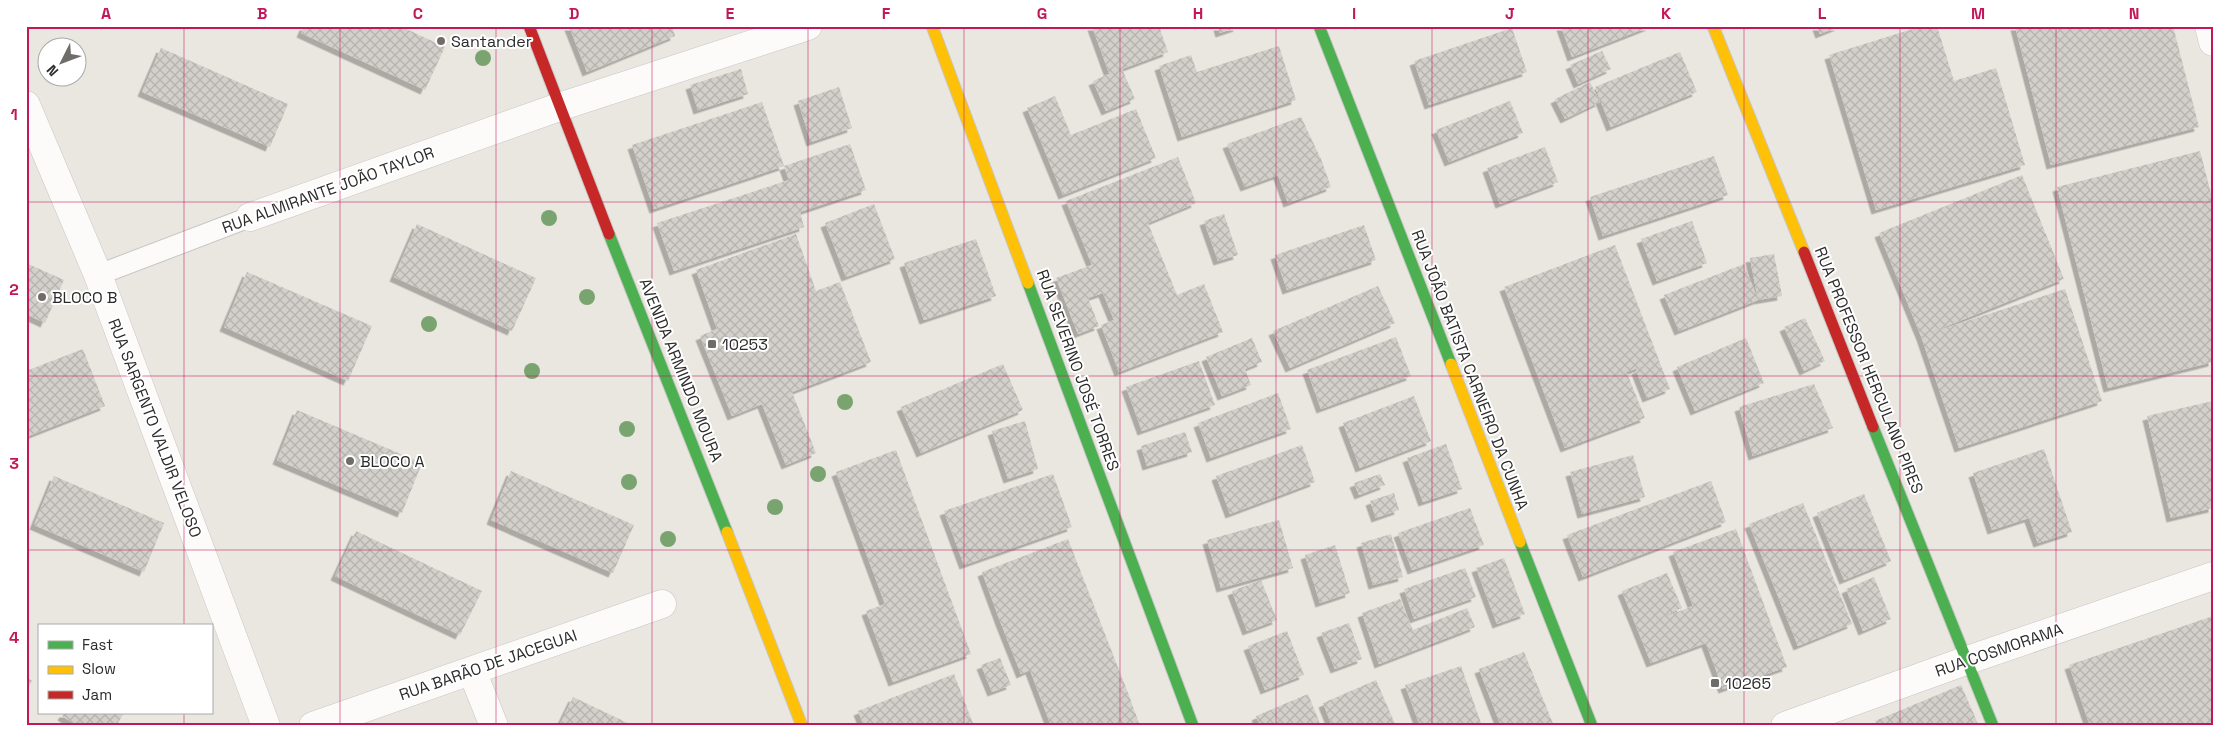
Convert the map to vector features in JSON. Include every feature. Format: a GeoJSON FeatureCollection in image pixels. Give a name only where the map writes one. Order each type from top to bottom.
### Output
{"type":"FeatureCollection","features":[{"type":"Feature","properties":{"kind":"street","name":"AVENIDA ARMINDO MOURA"},"geometry":{"type":"LineString","coordinates":[[529,26],[559,107],[742,566],[802,726]]}},
{"type":"Feature","properties":{"kind":"street","name":"RUA ALMIRANTE JOÃO TAYLOR"},"geometry":{"type":"LineString","coordinates":[[250,217],[559,107],[808,26]]}},
{"type":"Feature","properties":{"kind":"street","name":"RUA SEVERINO JOSÉ TORRES"},"geometry":{"type":"LineString","coordinates":[[932,26],[1193,726]]}},
{"type":"Feature","properties":{"kind":"street","name":"RUA JOÃO BATISTA CARNEIRO DA CUNHA"},"geometry":{"type":"LineString","coordinates":[[1319,26],[1592,726]]}},
{"type":"Feature","properties":{"kind":"street","name":"RUA PROFESSOR HERCULANO PIRES"},"geometry":{"type":"LineString","coordinates":[[1713,26],[1993,726]]}},
{"type":"Feature","properties":{"kind":"street"},"geometry":{"type":"LineString","coordinates":[[2209,26],[2213,42]]}},
{"type":"Feature","properties":{"kind":"street","name":"RUA SARGENTO VALDIR VELOSO"},"geometry":{"type":"LineString","coordinates":[[26,105],[98,276],[266,726]]}},
{"type":"Feature","properties":{"kind":"street","name":"RUA COSMORAMA"},"geometry":{"type":"LineString","coordinates":[[1785,726],[1968,660],[2213,576]]}},
{"type":"Feature","properties":{"kind":"street","name":"RUA BARÃO DE JACEGUAI"},"geometry":{"type":"LineString","coordinates":[[313,726],[662,604]]}},
{"type":"Feature","properties":{"kind":"street"},"geometry":{"type":"LineString","coordinates":[[472,671],[494,726]]}},
{"type":"Feature","properties":{"kind":"lane","name":"RUA ALMIRANTE JOÃO TAYLOR"},"geometry":{"type":"LineString","coordinates":[[98,276],[250,217]]}},
{"type":"Feature","properties":{"kind":"building"},"geometry":{"type":"Polygon","coordinates":[[[304,26],[400,26],[445,47],[425,90],[301,33],[304,26]]]}},
{"type":"Feature","properties":{"kind":"building"},"geometry":{"type":"Polygon","coordinates":[[[569,26],[672,26],[675,36],[587,72],[569,26]]]}},
{"type":"Feature","properties":{"kind":"building"},"geometry":{"type":"Polygon","coordinates":[[[1092,26],[1159,26],[1168,52],[1122,69],[1135,99],[1106,111],[1093,81],[1118,70],[1109,73],[1092,26]]]}},
{"type":"Feature","properties":{"kind":"building"},"geometry":{"type":"Polygon","coordinates":[[[1218,26],[1238,26],[1238,27],[1220,33],[1218,26]]]}},
{"type":"Feature","properties":{"kind":"building"},"geometry":{"type":"Polygon","coordinates":[[[1561,26],[1651,26],[1572,57],[1561,26]]]}},
{"type":"Feature","properties":{"kind":"building"},"geometry":{"type":"Polygon","coordinates":[[[1817,26],[1840,26],[1820,34],[1817,26]]]}},
{"type":"Feature","properties":{"kind":"building"},"geometry":{"type":"Polygon","coordinates":[[[1922,26],[1937,26],[1954,81],[1996,68],[2025,165],[1876,210],[1829,55],[1922,26]]]}},
{"type":"Feature","properties":{"kind":"building"},"geometry":{"type":"Polygon","coordinates":[[[2015,26],[2173,26],[2199,127],[2051,165],[2015,26]]]}},
{"type":"Feature","properties":{"kind":"building"},"geometry":{"type":"Polygon","coordinates":[[[1512,28],[1527,72],[1429,105],[1414,61],[1512,28]]]}},
{"type":"Feature","properties":{"kind":"building"},"geometry":{"type":"Polygon","coordinates":[[[1279,46],[1296,100],[1182,137],[1159,66],[1191,55],[1197,72],[1279,46]]]}},
{"type":"Feature","properties":{"kind":"building"},"geometry":{"type":"Polygon","coordinates":[[[161,48],[288,104],[270,147],[142,92],[161,48]]]}},
{"type":"Feature","properties":{"kind":"building"},"geometry":{"type":"Polygon","coordinates":[[[1602,51],[1611,69],[1578,84],[1570,65],[1602,51]]]}},
{"type":"Feature","properties":{"kind":"building"},"geometry":{"type":"Polygon","coordinates":[[[1680,52],[1697,92],[1611,127],[1595,87],[1680,52]]]}},
{"type":"Feature","properties":{"kind":"building"},"geometry":{"type":"Polygon","coordinates":[[[741,69],[748,94],[698,110],[690,85],[741,69]]]}},
{"type":"Feature","properties":{"kind":"building"},"geometry":{"type":"Polygon","coordinates":[[[1590,82],[1600,102],[1565,119],[1555,99],[1590,82]]]}},
{"type":"Feature","properties":{"kind":"building"},"geometry":{"type":"Polygon","coordinates":[[[839,87],[852,128],[811,142],[798,101],[839,87]]]}},
{"type":"Feature","properties":{"kind":"building"},"geometry":{"type":"Polygon","coordinates":[[[1055,96],[1071,135],[1136,109],[1156,158],[1063,195],[1027,108],[1055,96]]]}},
{"type":"Feature","properties":{"kind":"building"},"geometry":{"type":"Polygon","coordinates":[[[1510,101],[1523,133],[1449,162],[1436,130],[1510,101]]]}},
{"type":"Feature","properties":{"kind":"building"},"geometry":{"type":"Polygon","coordinates":[[[762,102],[784,166],[654,209],[632,145],[762,102]]]}},
{"type":"Feature","properties":{"kind":"building"},"geometry":{"type":"Polygon","coordinates":[[[1301,117],[1321,159],[1331,187],[1288,203],[1278,175],[1245,187],[1227,144],[1301,117]]]}},
{"type":"Feature","properties":{"kind":"building"},"geometry":{"type":"Polygon","coordinates":[[[850,144],[866,190],[800,212],[804,227],[674,271],[657,223],[789,180],[784,166],[850,144]]]}},
{"type":"Feature","properties":{"kind":"building"},"geometry":{"type":"Polygon","coordinates":[[[1545,147],[1558,182],[1500,204],[1487,168],[1545,147]]]}},
{"type":"Feature","properties":{"kind":"building"},"geometry":{"type":"Polygon","coordinates":[[[2200,151],[2213,201],[2213,362],[2108,388],[2057,187],[2200,151]]]}},
{"type":"Feature","properties":{"kind":"building"},"geometry":{"type":"Polygon","coordinates":[[[1714,156],[1728,195],[1603,236],[1590,197],[1714,156]]]}},
{"type":"Feature","properties":{"kind":"building"},"geometry":{"type":"Polygon","coordinates":[[[1178,157],[1196,203],[1148,223],[1177,295],[1204,284],[1223,332],[1119,372],[1101,325],[1114,320],[1103,293],[1088,298],[1099,326],[1078,334],[1056,278],[1092,265],[1066,201],[1178,157]]]}},
{"type":"Feature","properties":{"kind":"building"},"geometry":{"type":"Polygon","coordinates":[[[2022,175],[2064,279],[1927,334],[2065,289],[2102,401],[1959,448],[1921,336],[1879,233],[2022,175]]]}},
{"type":"Feature","properties":{"kind":"building"},"geometry":{"type":"Polygon","coordinates":[[[874,204],[895,259],[846,277],[825,223],[874,204]]]}},
{"type":"Feature","properties":{"kind":"building"},"geometry":{"type":"Polygon","coordinates":[[[1224,214],[1238,255],[1218,261],[1204,221],[1224,214]]]}},
{"type":"Feature","properties":{"kind":"building"},"geometry":{"type":"Polygon","coordinates":[[[1692,221],[1707,263],[1657,281],[1641,239],[1692,221]]]}},
{"type":"Feature","properties":{"kind":"building"},"geometry":{"type":"Polygon","coordinates":[[[417,224],[536,278],[512,331],[394,277],[417,224]]]}},
{"type":"Feature","properties":{"kind":"building"},"geometry":{"type":"Polygon","coordinates":[[[1364,225],[1376,260],[1287,290],[1275,255],[1364,225]]]}},
{"type":"Feature","properties":{"kind":"building"},"geometry":{"type":"Polygon","coordinates":[[[796,234],[816,291],[840,282],[871,362],[792,392],[816,453],[786,465],[762,404],[732,416],[700,336],[717,329],[696,270],[796,234]]]}},
{"type":"Feature","properties":{"kind":"building"},"geometry":{"type":"Polygon","coordinates":[[[976,239],[996,296],[924,320],[904,263],[976,239]]]}},
{"type":"Feature","properties":{"kind":"building"},"geometry":{"type":"Polygon","coordinates":[[[1615,245],[1670,389],[1647,398],[1636,370],[1651,363],[1571,393],[1627,373],[1645,418],[1565,448],[1504,287],[1615,245]]]}},
{"type":"Feature","properties":{"kind":"building"},"geometry":{"type":"Polygon","coordinates":[[[1774,254],[1782,296],[1758,300],[1750,258],[1774,254]]]}},
{"type":"Feature","properties":{"kind":"building","name":"BLOCO B"},"geometry":{"type":"Polygon","coordinates":[[[26,263],[64,280],[45,323],[26,314],[26,263]]]}},
{"type":"Feature","properties":{"kind":"building"},"geometry":{"type":"Polygon","coordinates":[[[1744,264],[1758,300],[1679,331],[1664,295],[1744,264]]]}},
{"type":"Feature","properties":{"kind":"building"},"geometry":{"type":"Polygon","coordinates":[[[247,272],[372,326],[348,381],[224,327],[247,272]]]}},
{"type":"Feature","properties":{"kind":"building"},"geometry":{"type":"Polygon","coordinates":[[[1378,286],[1395,323],[1290,368],[1273,331],[1378,286]]]}},
{"type":"Feature","properties":{"kind":"building"},"geometry":{"type":"Polygon","coordinates":[[[1805,318],[1825,361],[1804,371],[1784,327],[1805,318]]]}},
{"type":"Feature","properties":{"kind":"building"},"geometry":{"type":"Polygon","coordinates":[[[1396,337],[1411,376],[1321,409],[1307,370],[1396,337]]]}},
{"type":"Feature","properties":{"kind":"building"},"geometry":{"type":"Polygon","coordinates":[[[1252,338],[1262,362],[1245,369],[1251,385],[1222,396],[1206,357],[1252,338]]]}},
{"type":"Feature","properties":{"kind":"building"},"geometry":{"type":"Polygon","coordinates":[[[1746,338],[1764,383],[1695,411],[1677,367],[1746,338]]]}},
{"type":"Feature","properties":{"kind":"building"},"geometry":{"type":"Polygon","coordinates":[[[83,349],[105,406],[26,437],[26,371],[83,349]]]}},
{"type":"Feature","properties":{"kind":"building"},"geometry":{"type":"Polygon","coordinates":[[[1199,361],[1215,405],[1142,431],[1126,387],[1199,361]]]}},
{"type":"Feature","properties":{"kind":"building"},"geometry":{"type":"Polygon","coordinates":[[[1003,364],[1023,410],[921,453],[901,407],[1003,364]]]}},
{"type":"Feature","properties":{"kind":"building"},"geometry":{"type":"Polygon","coordinates":[[[1814,384],[1833,428],[1753,456],[1739,407],[1814,384]]]}},
{"type":"Feature","properties":{"kind":"building"},"geometry":{"type":"Polygon","coordinates":[[[1278,393],[1291,429],[1211,458],[1198,423],[1278,393]]]}},
{"type":"Feature","properties":{"kind":"building"},"geometry":{"type":"Polygon","coordinates":[[[1414,396],[1431,441],[1360,468],[1343,423],[1414,396]]]}},
{"type":"Feature","properties":{"kind":"building"},"geometry":{"type":"Polygon","coordinates":[[[2213,401],[2213,508],[2171,518],[2147,416],[2213,401]]]}},
{"type":"Feature","properties":{"kind":"building","name":"BLOCO A"},"geometry":{"type":"Polygon","coordinates":[[[297,410],[422,463],[402,513],[277,460],[297,410]]]}},
{"type":"Feature","properties":{"kind":"building"},"geometry":{"type":"Polygon","coordinates":[[[1025,421],[1038,469],[1008,479],[992,431],[1025,421]]]}},
{"type":"Feature","properties":{"kind":"building"},"geometry":{"type":"Polygon","coordinates":[[[1185,432],[1192,452],[1147,466],[1141,446],[1185,432]]]}},
{"type":"Feature","properties":{"kind":"building"},"geometry":{"type":"Polygon","coordinates":[[[1446,444],[1462,489],[1423,502],[1407,458],[1446,444]]]}},
{"type":"Feature","properties":{"kind":"building"},"geometry":{"type":"Polygon","coordinates":[[[1302,445],[1315,482],[1230,514],[1216,476],[1302,445]]]}},
{"type":"Feature","properties":{"kind":"building"},"geometry":{"type":"Polygon","coordinates":[[[2044,449],[2072,532],[2038,543],[2029,518],[1992,530],[1973,473],[2044,449]]]}},
{"type":"Feature","properties":{"kind":"building"},"geometry":{"type":"Polygon","coordinates":[[[896,450],[971,654],[893,682],[866,611],[885,604],[836,472],[896,450]]]}},
{"type":"Feature","properties":{"kind":"building"},"geometry":{"type":"Polygon","coordinates":[[[1633,455],[1645,497],[1582,514],[1570,472],[1633,455]]]}},
{"type":"Feature","properties":{"kind":"building"},"geometry":{"type":"Polygon","coordinates":[[[511,471],[634,525],[613,573],[491,520],[511,471]]]}},
{"type":"Feature","properties":{"kind":"building"},"geometry":{"type":"Polygon","coordinates":[[[1053,474],[1072,527],[964,565],[944,511],[1053,474]]]}},
{"type":"Feature","properties":{"kind":"building"},"geometry":{"type":"Polygon","coordinates":[[[1380,474],[1385,485],[1359,495],[1354,483],[1380,474]]]}},
{"type":"Feature","properties":{"kind":"building"},"geometry":{"type":"Polygon","coordinates":[[[54,476],[164,523],[144,572],[34,525],[54,476]]]}},
{"type":"Feature","properties":{"kind":"building"},"geometry":{"type":"Polygon","coordinates":[[[1711,481],[1726,522],[1583,577],[1567,535],[1711,481]]]}},
{"type":"Feature","properties":{"kind":"building"},"geometry":{"type":"Polygon","coordinates":[[[1394,493],[1399,510],[1376,518],[1370,501],[1394,493]]]}},
{"type":"Feature","properties":{"kind":"building"},"geometry":{"type":"Polygon","coordinates":[[[1864,494],[1891,561],[1844,580],[1817,513],[1864,494]]]}},
{"type":"Feature","properties":{"kind":"building"},"geometry":{"type":"Polygon","coordinates":[[[1803,503],[1852,624],[1798,646],[1749,524],[1803,503]]]}},
{"type":"Feature","properties":{"kind":"building"},"geometry":{"type":"Polygon","coordinates":[[[1470,508],[1484,545],[1412,570],[1398,533],[1470,508]]]}},
{"type":"Feature","properties":{"kind":"building"},"geometry":{"type":"Polygon","coordinates":[[[1279,520],[1293,568],[1221,588],[1207,540],[1279,520]]]}},
{"type":"Feature","properties":{"kind":"building"},"geometry":{"type":"Polygon","coordinates":[[[1736,529],[1787,667],[1723,689],[1706,643],[1651,663],[1622,591],[1667,573],[1682,608],[1653,621],[1693,606],[1673,552],[1736,529]]]}},
{"type":"Feature","properties":{"kind":"building"},"geometry":{"type":"Polygon","coordinates":[[[356,531],[482,591],[460,635],[335,576],[356,531]]]}},
{"type":"Feature","properties":{"kind":"building"},"geometry":{"type":"Polygon","coordinates":[[[1391,534],[1403,577],[1373,585],[1361,543],[1391,534]]]}},
{"type":"Feature","properties":{"kind":"building"},"geometry":{"type":"Polygon","coordinates":[[[1068,539],[1140,726],[1044,726],[1050,723],[1030,670],[1021,674],[1000,621],[982,572],[1068,539]]]}},
{"type":"Feature","properties":{"kind":"building"},"geometry":{"type":"Polygon","coordinates":[[[1335,545],[1350,593],[1320,603],[1305,555],[1335,545]]]}},
{"type":"Feature","properties":{"kind":"building"},"geometry":{"type":"Polygon","coordinates":[[[1504,558],[1525,614],[1497,624],[1476,568],[1504,558]]]}},
{"type":"Feature","properties":{"kind":"building"},"geometry":{"type":"Polygon","coordinates":[[[1465,568],[1476,597],[1414,619],[1404,589],[1465,568]]]}},
{"type":"Feature","properties":{"kind":"building"},"geometry":{"type":"Polygon","coordinates":[[[1874,577],[1891,619],[1863,631],[1846,589],[1874,577]]]}},
{"type":"Feature","properties":{"kind":"building"},"geometry":{"type":"Polygon","coordinates":[[[1261,580],[1277,620],[1247,631],[1232,591],[1261,580]]]}},
{"type":"Feature","properties":{"kind":"building"},"geometry":{"type":"Polygon","coordinates":[[[1400,599],[1413,630],[1467,608],[1475,627],[1379,664],[1362,613],[1400,599]]]}},
{"type":"Feature","properties":{"kind":"building"},"geometry":{"type":"Polygon","coordinates":[[[2213,616],[2213,722],[2202,726],[2090,726],[2069,665],[2213,616]]]}},
{"type":"Feature","properties":{"kind":"building"},"geometry":{"type":"Polygon","coordinates":[[[1349,623],[1362,659],[1335,669],[1321,633],[1349,623]]]}},
{"type":"Feature","properties":{"kind":"building"},"geometry":{"type":"Polygon","coordinates":[[[1287,631],[1304,675],[1265,690],[1248,646],[1287,631]]]}},
{"type":"Feature","properties":{"kind":"building"},"geometry":{"type":"Polygon","coordinates":[[[1524,652],[1554,726],[1501,726],[1479,669],[1524,652]]]}},
{"type":"Feature","properties":{"kind":"building"},"geometry":{"type":"Polygon","coordinates":[[[1000,658],[1011,685],[992,692],[981,665],[1000,658]]]}},
{"type":"Feature","properties":{"kind":"building"},"geometry":{"type":"Polygon","coordinates":[[[1461,666],[1482,726],[1420,726],[1405,685],[1461,666]]]}},
{"type":"Feature","properties":{"kind":"building"},"geometry":{"type":"Polygon","coordinates":[[[954,674],[974,726],[864,726],[858,711],[954,674]]]}},
{"type":"Feature","properties":{"kind":"building"},"geometry":{"type":"Polygon","coordinates":[[[26,677],[32,681],[26,690],[26,677]]]}},
{"type":"Feature","properties":{"kind":"building"},"geometry":{"type":"Polygon","coordinates":[[[1376,680],[1396,726],[1332,726],[1323,703],[1376,680]]]}},
{"type":"Feature","properties":{"kind":"building"},"geometry":{"type":"Polygon","coordinates":[[[1961,685],[1979,726],[1877,726],[1875,721],[1961,685]]]}},
{"type":"Feature","properties":{"kind":"building"},"geometry":{"type":"Polygon","coordinates":[[[1308,694],[1321,726],[1260,726],[1256,716],[1308,694]]]}},
{"type":"Feature","properties":{"kind":"building"},"geometry":{"type":"Polygon","coordinates":[[[573,697],[634,726],[559,726],[573,697]]]}},
{"type":"Feature","properties":{"kind":"building"},"geometry":{"type":"Polygon","coordinates":[[[63,714],[123,714],[116,726],[78,726],[62,716],[63,714]]]}},
{"type":"Feature","properties":{"kind":"traffic: fast"},"geometry":{"type":"LineString","coordinates":[[1319,26],[1451,364]]}},
{"type":"Feature","properties":{"kind":"traffic: fast"},"geometry":{"type":"LineString","coordinates":[[609,234],[727,532]]}},
{"type":"Feature","properties":{"kind":"traffic: fast"},"geometry":{"type":"LineString","coordinates":[[1028,283],[1193,726]]}},
{"type":"Feature","properties":{"kind":"traffic: fast"},"geometry":{"type":"LineString","coordinates":[[1873,427],[1993,726]]}},
{"type":"Feature","properties":{"kind":"traffic: fast"},"geometry":{"type":"LineString","coordinates":[[1520,542],[1592,726]]}},
{"type":"Feature","properties":{"kind":"traffic: slow"},"geometry":{"type":"LineString","coordinates":[[932,26],[1028,283]]}},
{"type":"Feature","properties":{"kind":"traffic: slow"},"geometry":{"type":"LineString","coordinates":[[1713,26],[1804,252]]}},
{"type":"Feature","properties":{"kind":"traffic: slow"},"geometry":{"type":"LineString","coordinates":[[1451,364],[1520,542]]}},
{"type":"Feature","properties":{"kind":"traffic: slow"},"geometry":{"type":"LineString","coordinates":[[727,532],[802,726]]}},
{"type":"Feature","properties":{"kind":"traffic: jam"},"geometry":{"type":"LineString","coordinates":[[529,26],[609,234]]}},
{"type":"Feature","properties":{"kind":"traffic: jam"},"geometry":{"type":"LineString","coordinates":[[1804,252],[1873,427]]}},
{"type":"Feature","properties":{"kind":"place","name":"Santander"},"geometry":{"type":"Point","coordinates":[441,41]}},
{"type":"Feature","properties":{"kind":"place","name":"BLOCO B"},"geometry":{"type":"Point","coordinates":[42,297]}},
{"type":"Feature","properties":{"kind":"place","name":"10253"},"geometry":{"type":"Point","coordinates":[712,344]}},
{"type":"Feature","properties":{"kind":"place","name":"BLOCO A"},"geometry":{"type":"Point","coordinates":[350,461]}},
{"type":"Feature","properties":{"kind":"place","name":"10265"},"geometry":{"type":"Point","coordinates":[1715,683]}}]}
